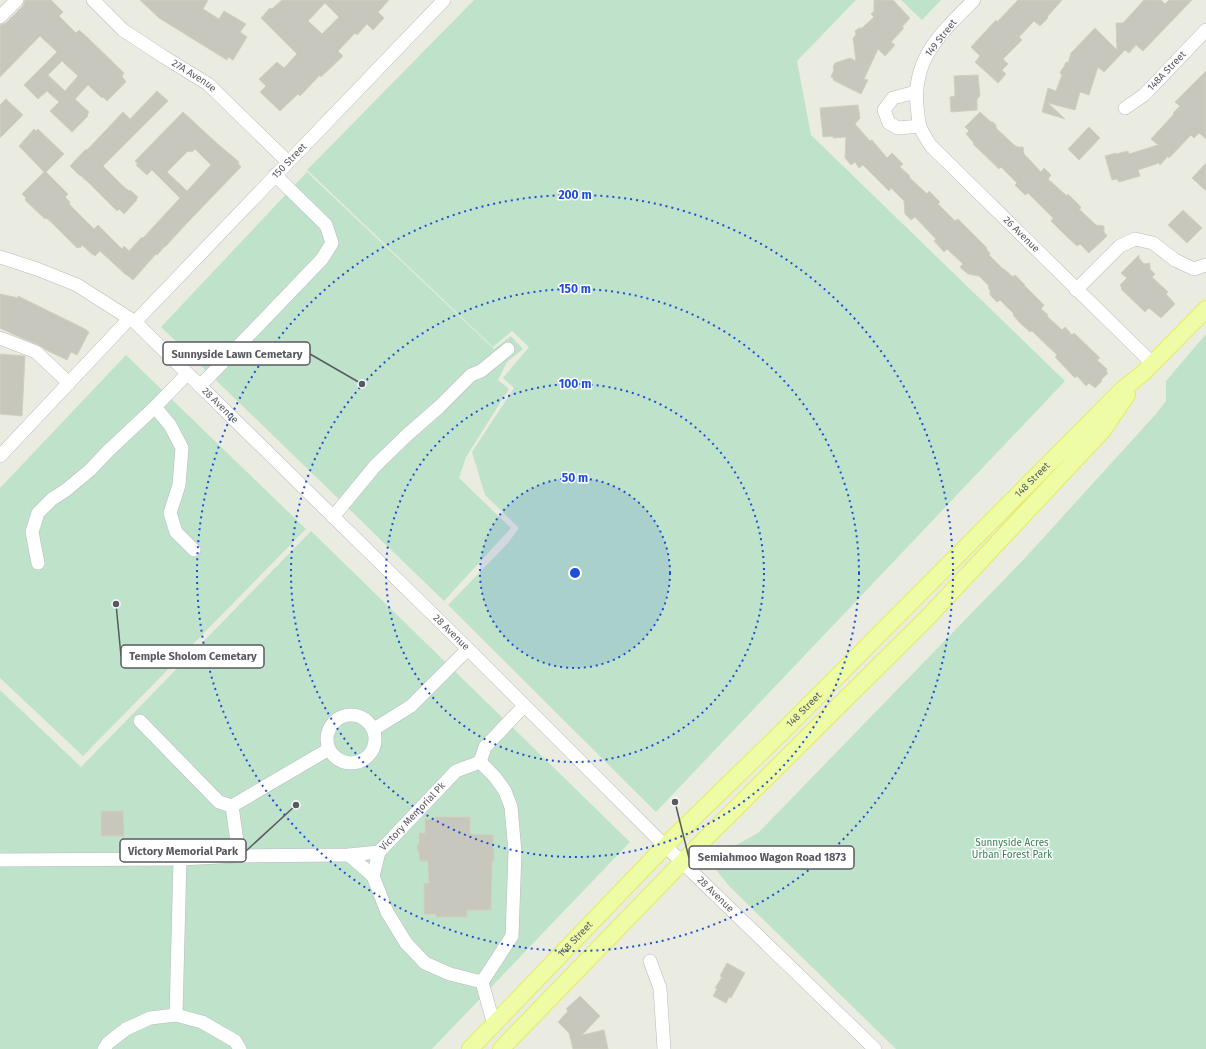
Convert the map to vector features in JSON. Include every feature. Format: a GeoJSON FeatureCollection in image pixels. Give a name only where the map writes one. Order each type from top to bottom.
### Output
{"type":"FeatureCollection","features":[{"type":"Feature","properties":{"kind":"main road","name":"148 Street"},"geometry":{"type":"LineString","coordinates":[[470,1049],[666,845],[790,724],[1123,389],[1147,369],[1206,309]]}},
{"type":"Feature","properties":{"kind":"main road","name":"148 Street"},"geometry":{"type":"LineString","coordinates":[[501,1049],[682,861],[930,615],[1103,430],[1147,369]]}},
{"type":"Feature","properties":{"kind":"street"},"geometry":{"type":"LineString","coordinates":[[0,17],[17,0]]}},
{"type":"Feature","properties":{"kind":"street","name":"27A Avenue"},"geometry":{"type":"LineString","coordinates":[[93,0],[123,30],[208,84],[288,162]]}},
{"type":"Feature","properties":{"kind":"street","name":"150 Street"},"geometry":{"type":"LineString","coordinates":[[0,456],[69,383],[288,162],[444,0]]}},
{"type":"Feature","properties":{"kind":"street","name":"149 Street"},"geometry":{"type":"LineString","coordinates":[[916,92],[920,70],[928,52],[951,24],[974,0]]}},
{"type":"Feature","properties":{"kind":"street","name":"148A Street"},"geometry":{"type":"LineString","coordinates":[[1125,108],[1144,95],[1206,30]]}},
{"type":"Feature","properties":{"kind":"street"},"geometry":{"type":"LineString","coordinates":[[916,92],[894,98],[884,110],[888,123],[898,128],[920,126]]}},
{"type":"Feature","properties":{"kind":"street","name":"26 Avenue"},"geometry":{"type":"LineString","coordinates":[[916,92],[920,126],[930,146],[1076,290],[1147,369]]}},
{"type":"Feature","properties":{"kind":"street"},"geometry":{"type":"LineString","coordinates":[[200,386],[322,259],[332,243],[326,226],[275,175]]}},
{"type":"Feature","properties":{"kind":"street"},"geometry":{"type":"LineString","coordinates":[[1076,290],[1120,246],[1135,239],[1153,243],[1175,260],[1194,269],[1206,265]]}},
{"type":"Feature","properties":{"kind":"street","name":"28 Avenue"},"geometry":{"type":"LineString","coordinates":[[0,257],[77,284],[132,320],[875,1049]]}},
{"type":"Feature","properties":{"kind":"street"},"geometry":{"type":"LineString","coordinates":[[0,338],[36,352],[69,383]]}},
{"type":"Feature","properties":{"kind":"street"},"geometry":{"type":"LineString","coordinates":[[333,517],[375,466],[407,435],[439,407],[471,375],[481,371],[508,349]]}},
{"type":"Feature","properties":{"kind":"street"},"geometry":{"type":"LineString","coordinates":[[38,563],[32,532],[38,512],[52,499],[66,490],[90,470],[187,374]]}},
{"type":"Feature","properties":{"kind":"street"},"geometry":{"type":"LineString","coordinates":[[155,407],[170,425],[182,448],[179,485],[170,513],[176,532],[194,550]]}},
{"type":"Feature","properties":{"kind":"street"},"geometry":{"type":"LineString","coordinates":[[374,728],[411,706],[468,650]]}},
{"type":"Feature","properties":{"kind":"street"},"geometry":{"type":"LineString","coordinates":[[494,1025],[482,982],[512,936],[515,852],[511,807],[505,791],[495,777],[480,762],[485,747],[524,706]]}},
{"type":"Feature","properties":{"kind":"street"},"geometry":{"type":"LineString","coordinates":[[354,714],[362,717],[374,728],[376,736],[375,744],[372,751],[361,761],[353,763],[345,762],[332,754],[330,749],[327,739],[328,731],[332,723],[338,718],[354,714]]}},
{"type":"Feature","properties":{"kind":"street"},"geometry":{"type":"LineString","coordinates":[[140,721],[219,802],[232,806],[330,749]]}},
{"type":"Feature","properties":{"kind":"street","name":"Victory Memorial Pk"},"geometry":{"type":"LineString","coordinates":[[373,876],[379,852],[456,772],[480,762]]}},
{"type":"Feature","properties":{"kind":"street"},"geometry":{"type":"LineString","coordinates":[[232,806],[239,856]]}},
{"type":"Feature","properties":{"kind":"street"},"geometry":{"type":"LineString","coordinates":[[0,860],[180,859],[239,856],[349,855],[379,852]]}},
{"type":"Feature","properties":{"kind":"street"},"geometry":{"type":"LineString","coordinates":[[349,855],[373,876],[387,912],[406,943],[425,963],[450,974],[482,982]]}},
{"type":"Feature","properties":{"kind":"street"},"geometry":{"type":"LineString","coordinates":[[176,1015],[180,859]]}},
{"type":"Feature","properties":{"kind":"street"},"geometry":{"type":"LineString","coordinates":[[650,961],[660,988],[664,1049]]}},
{"type":"Feature","properties":{"kind":"street"},"geometry":{"type":"LineString","coordinates":[[104,1049],[126,1029],[150,1018],[176,1015],[202,1022],[235,1041],[240,1049]]}},
{"type":"Feature","properties":{"kind":"green space"},"geometry":{"type":"Polygon","coordinates":[[[474,0],[856,0],[797,61],[811,135],[1065,381],[656,812],[448,605],[508,543],[519,528],[485,495],[472,452],[514,388],[503,378],[529,347],[512,331],[493,347],[307,170],[474,0]]]}},
{"type":"Feature","properties":{"kind":"green space"},"geometry":{"type":"Polygon","coordinates":[[[901,0],[941,0],[922,20],[901,0]]]}},
{"type":"Feature","properties":{"kind":"green space"},"geometry":{"type":"Polygon","coordinates":[[[307,172],[494,349],[511,336],[523,349],[507,362],[498,380],[509,389],[466,457],[459,478],[511,528],[444,601],[161,327],[307,172]]]}},
{"type":"Feature","properties":{"kind":"green space","name":"Sunnyside Acres Urban Forest Park"},"geometry":{"type":"Polygon","coordinates":[[[1206,334],[1206,1049],[896,1049],[730,887],[716,870],[720,854],[758,833],[1025,558],[1155,415],[1166,401],[1166,381],[1206,334]]]}},
{"type":"Feature","properties":{"kind":"green space"},"geometry":{"type":"Polygon","coordinates":[[[126,355],[306,529],[83,756],[0,678],[0,488],[126,355]]]}},
{"type":"Feature","properties":{"kind":"green space"},"geometry":{"type":"Polygon","coordinates":[[[311,531],[630,842],[432,1049],[0,1049],[0,690],[81,767],[311,531]]]}},
{"type":"Feature","properties":{"kind":"building"},"geometry":{"type":"Polygon","coordinates":[[[25,0],[51,0],[63,12],[59,16],[76,33],[79,30],[124,73],[122,76],[126,82],[107,101],[88,85],[75,99],[89,112],[87,115],[88,116],[72,132],[50,111],[59,102],[47,91],[38,99],[24,85],[57,52],[40,36],[0,77],[0,25],[6,23],[23,6],[25,0]],[[62,61],[48,75],[65,91],[78,76],[62,61]]]}},
{"type":"Feature","properties":{"kind":"building"},"geometry":{"type":"Polygon","coordinates":[[[140,0],[208,0],[203,9],[219,19],[224,11],[246,24],[240,32],[247,37],[233,60],[228,57],[227,60],[159,18],[140,0]]]}},
{"type":"Feature","properties":{"kind":"building"},"geometry":{"type":"Polygon","coordinates":[[[282,0],[389,0],[378,12],[384,18],[373,30],[367,24],[357,35],[355,33],[338,51],[343,56],[321,77],[320,75],[300,96],[298,94],[280,111],[260,92],[266,86],[259,79],[277,62],[284,68],[297,54],[261,18],[270,8],[272,9],[282,0]],[[325,3],[308,21],[322,34],[339,17],[325,3]]]}},
{"type":"Feature","properties":{"kind":"building"},"geometry":{"type":"Polygon","coordinates":[[[874,0],[893,0],[910,18],[902,27],[904,28],[891,42],[895,45],[885,56],[878,49],[864,79],[868,80],[861,94],[833,80],[834,79],[831,77],[835,63],[850,58],[856,61],[853,38],[856,35],[855,31],[862,28],[874,17],[871,14],[874,11],[874,0]]]}},
{"type":"Feature","properties":{"kind":"building"},"geometry":{"type":"Polygon","coordinates":[[[1018,0],[1062,0],[1040,26],[1034,21],[1019,37],[1022,40],[1003,59],[1008,64],[1002,70],[1006,74],[998,83],[975,62],[980,56],[971,47],[996,20],[997,22],[1018,0]]]}},
{"type":"Feature","properties":{"kind":"building"},"geometry":{"type":"Polygon","coordinates":[[[1144,0],[1161,0],[1165,4],[1169,0],[1192,0],[1143,51],[1136,45],[1129,53],[1125,50],[1104,72],[1098,67],[1089,95],[1080,92],[1075,110],[1048,103],[1065,119],[1042,112],[1048,88],[1056,91],[1062,75],[1060,73],[1066,62],[1068,63],[1071,53],[1095,28],[1117,50],[1116,23],[1123,23],[1144,0]]]}},
{"type":"Feature","properties":{"kind":"building"},"geometry":{"type":"Polygon","coordinates":[[[1206,71],[1206,139],[1199,133],[1194,138],[1191,135],[1169,158],[1168,156],[1160,165],[1159,163],[1138,170],[1140,176],[1119,182],[1117,179],[1112,180],[1105,156],[1128,151],[1129,154],[1158,145],[1151,139],[1180,106],[1175,102],[1206,71]]]}},
{"type":"Feature","properties":{"kind":"building"},"geometry":{"type":"Polygon","coordinates":[[[978,75],[980,96],[977,99],[977,110],[951,112],[950,97],[955,96],[954,76],[978,75]]]}},
{"type":"Feature","properties":{"kind":"building"},"geometry":{"type":"Polygon","coordinates":[[[157,91],[168,101],[103,166],[123,186],[138,197],[124,214],[119,209],[117,211],[70,166],[123,112],[130,119],[157,91]]]}},
{"type":"Feature","properties":{"kind":"building"},"geometry":{"type":"Polygon","coordinates":[[[6,99],[23,115],[0,138],[0,105],[6,99]]]}},
{"type":"Feature","properties":{"kind":"building"},"geometry":{"type":"Polygon","coordinates":[[[858,105],[860,118],[855,124],[870,141],[872,140],[887,158],[892,153],[903,164],[900,167],[910,176],[909,177],[927,194],[929,191],[940,202],[938,204],[955,221],[958,219],[987,248],[986,249],[990,253],[989,255],[1003,269],[1013,277],[1015,275],[1025,285],[1044,305],[1041,309],[1048,315],[1047,316],[1062,330],[1065,327],[1072,335],[1074,333],[1100,358],[1097,360],[1107,369],[1106,371],[1108,373],[1095,388],[1089,383],[1086,386],[1077,376],[1075,378],[1055,357],[1057,355],[1032,331],[1030,332],[1019,322],[1013,315],[1014,314],[1000,300],[997,302],[990,295],[990,290],[988,288],[989,286],[979,276],[968,274],[960,267],[963,264],[947,249],[944,252],[934,241],[936,239],[915,217],[911,220],[905,214],[904,201],[891,188],[889,191],[863,165],[859,168],[855,162],[851,165],[845,158],[846,137],[823,137],[820,108],[858,105]]]}},
{"type":"Feature","properties":{"kind":"building"},"geometry":{"type":"Polygon","coordinates":[[[183,112],[239,162],[238,163],[241,167],[165,247],[157,255],[156,254],[133,280],[100,251],[95,256],[82,245],[80,248],[77,248],[51,222],[46,218],[45,219],[25,200],[26,198],[22,194],[44,172],[19,146],[34,129],[36,131],[38,129],[64,154],[46,172],[68,194],[65,197],[70,202],[69,204],[94,229],[98,225],[122,249],[124,246],[129,251],[180,198],[152,170],[147,175],[136,165],[138,164],[135,161],[183,112]],[[195,149],[192,152],[188,151],[167,172],[187,191],[211,165],[195,149]]]}},
{"type":"Feature","properties":{"kind":"building"},"geometry":{"type":"Polygon","coordinates":[[[980,112],[991,122],[993,122],[996,125],[996,128],[1014,145],[1023,147],[1024,154],[1041,172],[1044,168],[1051,175],[1048,179],[1067,196],[1068,194],[1080,206],[1081,208],[1079,209],[1096,225],[1104,226],[1104,232],[1107,236],[1089,253],[1080,244],[1077,246],[1063,233],[1051,221],[1053,218],[1028,193],[1025,195],[1015,185],[1017,183],[1001,167],[999,169],[973,144],[974,143],[966,134],[969,131],[965,127],[980,112]]]}},
{"type":"Feature","properties":{"kind":"building"},"geometry":{"type":"Polygon","coordinates":[[[1089,127],[1100,138],[1079,160],[1068,149],[1089,127]]]}},
{"type":"Feature","properties":{"kind":"building"},"geometry":{"type":"Polygon","coordinates":[[[1206,163],[1206,191],[1192,178],[1206,163]]]}},
{"type":"Feature","properties":{"kind":"building"},"geometry":{"type":"Polygon","coordinates":[[[1183,210],[1202,228],[1187,243],[1168,225],[1183,210]]]}},
{"type":"Feature","properties":{"kind":"building"},"geometry":{"type":"Polygon","coordinates":[[[1139,255],[1139,258],[1144,264],[1150,263],[1150,269],[1155,274],[1152,277],[1168,292],[1166,294],[1175,304],[1161,318],[1149,308],[1145,312],[1121,289],[1122,288],[1120,285],[1127,278],[1121,273],[1139,255]]]}},
{"type":"Feature","properties":{"kind":"building"},"geometry":{"type":"Polygon","coordinates":[[[0,294],[18,298],[18,296],[87,330],[89,332],[77,355],[71,352],[67,360],[39,345],[0,328],[0,294]]]}},
{"type":"Feature","properties":{"kind":"building"},"geometry":{"type":"Polygon","coordinates":[[[0,354],[25,356],[22,416],[0,414],[0,354]]]}},
{"type":"Feature","properties":{"kind":"building"},"geometry":{"type":"Polygon","coordinates":[[[101,811],[123,811],[124,836],[101,836],[101,811]]]}},
{"type":"Feature","properties":{"kind":"building"},"geometry":{"type":"Polygon","coordinates":[[[435,817],[470,817],[470,834],[493,835],[494,861],[492,861],[491,910],[467,910],[467,917],[436,917],[436,914],[424,914],[424,883],[429,883],[428,861],[420,861],[417,846],[419,843],[419,833],[425,833],[425,819],[435,819],[435,817]]]}},
{"type":"Feature","properties":{"kind":"building"},"geometry":{"type":"Polygon","coordinates":[[[727,963],[745,973],[731,998],[729,997],[726,1003],[713,996],[717,989],[715,988],[722,977],[720,976],[727,963]]]}},
{"type":"Feature","properties":{"kind":"building"},"geometry":{"type":"Polygon","coordinates":[[[580,996],[600,1016],[582,1035],[604,1030],[608,1049],[573,1049],[569,1033],[558,1022],[568,1011],[566,1009],[580,996]]]}},
{"type":"Feature","properties":{"kind":"place","name":"Sunnyside Lawn Cemetary"},"geometry":{"type":"Point","coordinates":[362,384]}},
{"type":"Feature","properties":{"kind":"place","name":"Temple Sholom Cemetary"},"geometry":{"type":"Point","coordinates":[116,604]}},
{"type":"Feature","properties":{"kind":"place","name":"Semiahmoo Wagon Road 1873"},"geometry":{"type":"Point","coordinates":[675,802]}},
{"type":"Feature","properties":{"kind":"place","name":"Victory Memorial Park"},"geometry":{"type":"Point","coordinates":[296,805]}}]}
